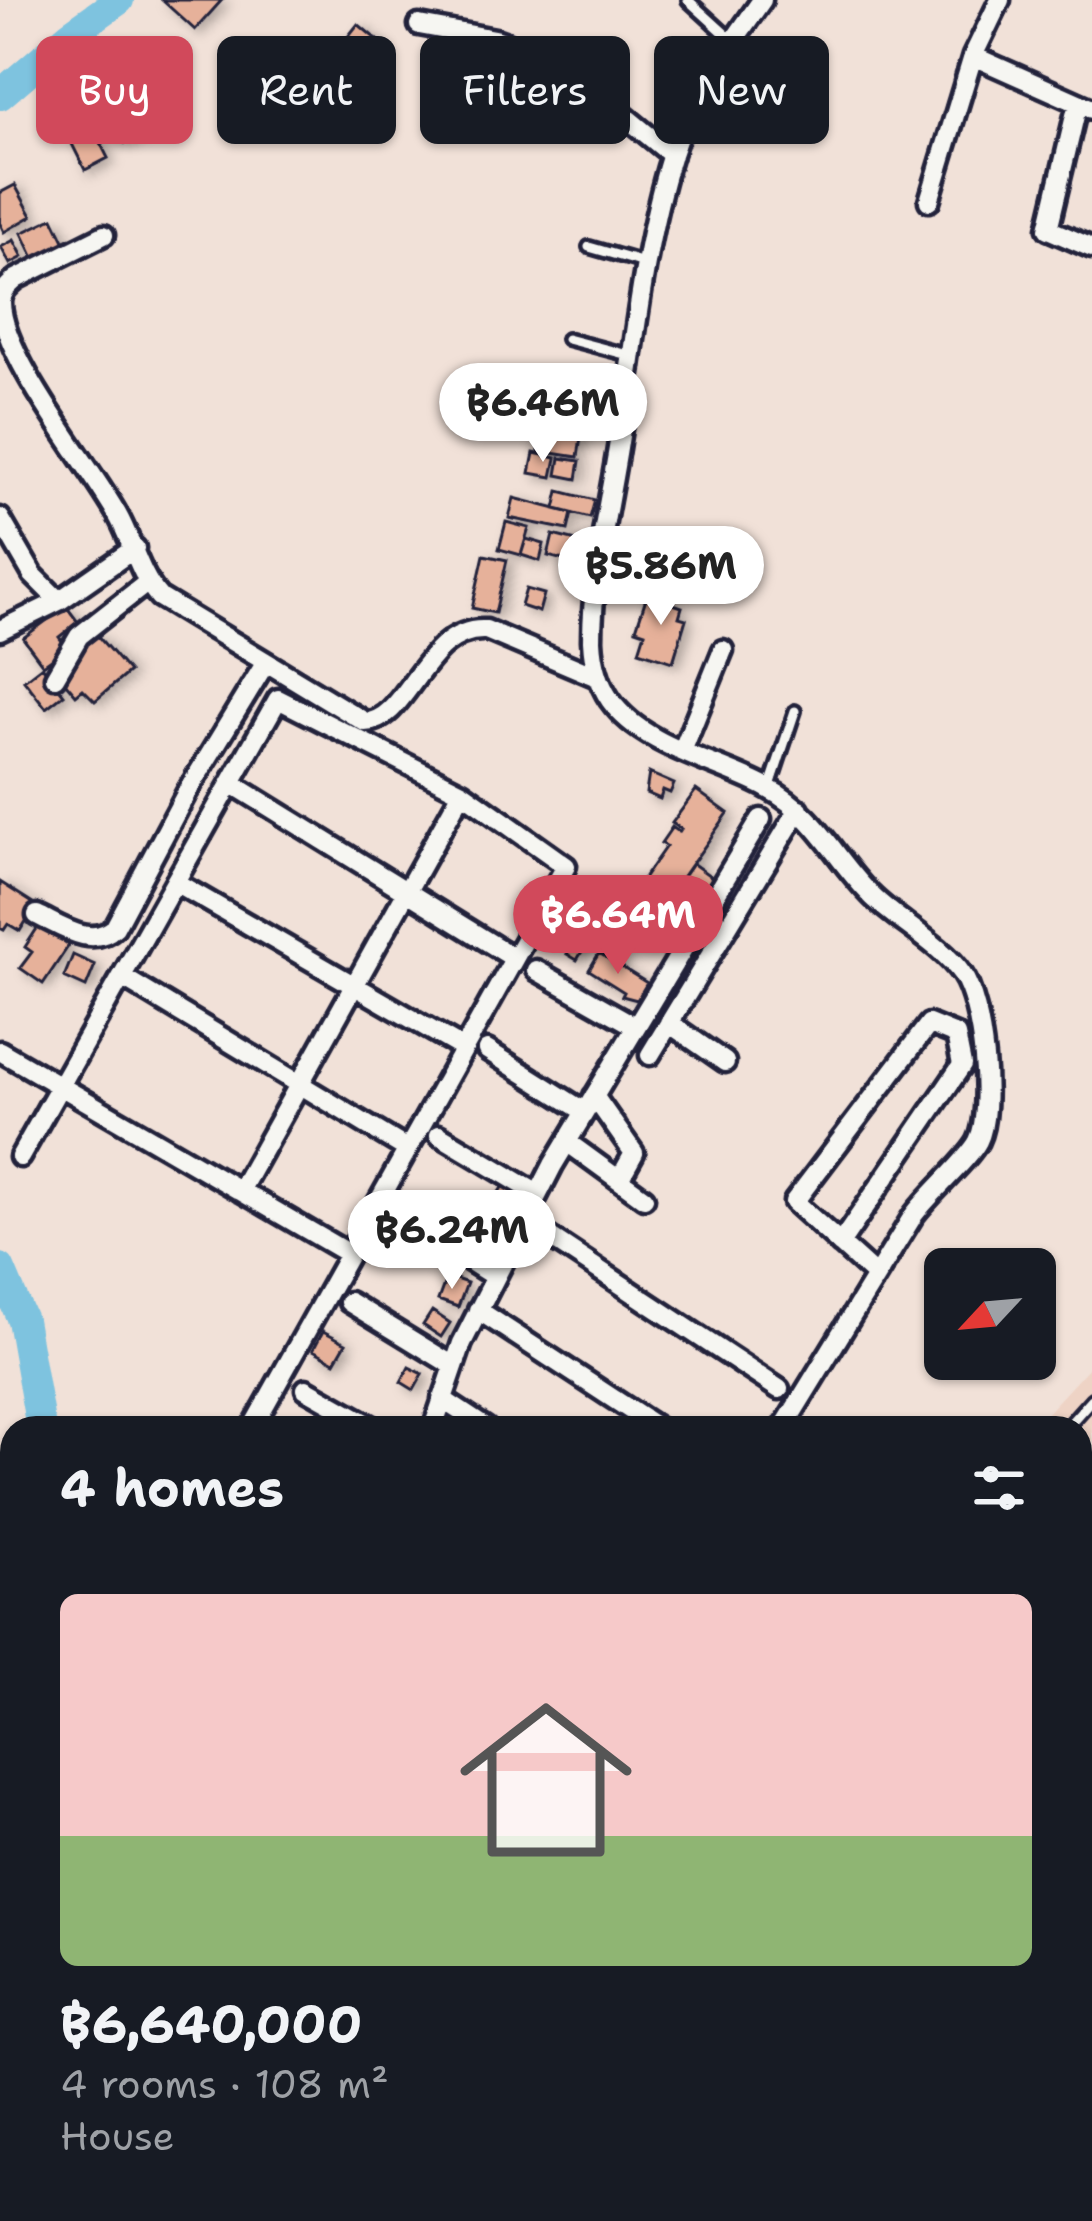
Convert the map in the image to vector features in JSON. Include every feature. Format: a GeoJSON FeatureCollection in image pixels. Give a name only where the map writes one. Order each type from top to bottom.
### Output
{"type":"FeatureCollection","features":[{"type":"Feature","properties":{"kind":"street"},"geometry":{"type":"LineString","coordinates":[[737,36],[762,0]]}},
{"type":"Feature","properties":{"kind":"street"},"geometry":{"type":"LineString","coordinates":[[929,201],[973,56],[1000,0]]}},
{"type":"Feature","properties":{"kind":"street"},"geometry":{"type":"LineString","coordinates":[[419,26],[495,39],[559,62],[672,155]]}},
{"type":"Feature","properties":{"kind":"street"},"geometry":{"type":"LineString","coordinates":[[973,56],[1088,105],[1048,229],[1092,248]]}},
{"type":"Feature","properties":{"kind":"street"},"geometry":{"type":"LineString","coordinates":[[677,144],[632,356],[596,583],[592,643],[597,676],[611,702],[630,719],[799,809],[819,827],[873,897],[962,972],[973,994],[987,1082],[987,1120],[976,1147],[937,1184],[913,1216],[790,1416]]}},
{"type":"Feature","properties":{"kind":"street"},"geometry":{"type":"LineString","coordinates":[[104,235],[16,279],[4,290],[3,324],[38,392],[100,485],[159,596],[365,722],[383,717],[448,640],[467,629],[486,630],[597,676]]}},
{"type":"Feature","properties":{"kind":"street"},"geometry":{"type":"LineString","coordinates":[[0,518],[33,575],[59,601]]}},
{"type":"Feature","properties":{"kind":"street"},"geometry":{"type":"LineString","coordinates":[[0,630],[59,601],[136,548]]}},
{"type":"Feature","properties":{"kind":"street"},"geometry":{"type":"LineString","coordinates":[[55,676],[79,636],[148,582]]}},
{"type":"Feature","properties":{"kind":"street"},"geometry":{"type":"LineString","coordinates":[[682,749],[723,650]]}},
{"type":"Feature","properties":{"kind":"street"},"geometry":{"type":"LineString","coordinates":[[37,915],[87,937],[99,938],[115,927],[266,662]]}},
{"type":"Feature","properties":{"kind":"street"},"geometry":{"type":"LineString","coordinates":[[20,1157],[278,699],[463,792],[566,866],[258,1416]]}},
{"type":"Feature","properties":{"kind":"street"},"geometry":{"type":"LineString","coordinates":[[231,783],[514,958]]}},
{"type":"Feature","properties":{"kind":"street"},"geometry":{"type":"LineString","coordinates":[[240,1191],[463,792]]}},
{"type":"Feature","properties":{"kind":"street"},"geometry":{"type":"LineString","coordinates":[[650,1055],[799,809]]}},
{"type":"Feature","properties":{"kind":"street"},"geometry":{"type":"LineString","coordinates":[[437,1416],[452,1365],[538,1194],[761,819]]}},
{"type":"Feature","properties":{"kind":"street"},"geometry":{"type":"LineString","coordinates":[[175,882],[464,1048]]}},
{"type":"Feature","properties":{"kind":"street"},"geometry":{"type":"LineString","coordinates":[[536,970],[635,1026]]}},
{"type":"Feature","properties":{"kind":"street"},"geometry":{"type":"LineString","coordinates":[[122,976],[407,1149]]}},
{"type":"Feature","properties":{"kind":"street"},"geometry":{"type":"LineString","coordinates":[[669,1023],[725,1062]]}},
{"type":"Feature","properties":{"kind":"street"},"geometry":{"type":"LineString","coordinates":[[840,1244],[962,1065],[956,1034],[929,1024],[794,1202],[875,1276]]}},
{"type":"Feature","properties":{"kind":"street"},"geometry":{"type":"LineString","coordinates":[[487,1050],[589,1104],[634,1153],[620,1180]]}},
{"type":"Feature","properties":{"kind":"street"},"geometry":{"type":"LineString","coordinates":[[0,1052],[349,1254]]}},
{"type":"Feature","properties":{"kind":"street"},"geometry":{"type":"LineString","coordinates":[[439,1135],[538,1194]]}},
{"type":"Feature","properties":{"kind":"street"},"geometry":{"type":"LineString","coordinates":[[567,1142],[644,1198]]}},
{"type":"Feature","properties":{"kind":"street"},"geometry":{"type":"LineString","coordinates":[[399,1216],[495,1277]]}},
{"type":"Feature","properties":{"kind":"street"},"geometry":{"type":"LineString","coordinates":[[525,1221],[779,1389]]}},
{"type":"Feature","properties":{"kind":"street"},"geometry":{"type":"LineString","coordinates":[[349,1302],[452,1365]]}},
{"type":"Feature","properties":{"kind":"street"},"geometry":{"type":"LineString","coordinates":[[478,1310],[640,1416]]}},
{"type":"Feature","properties":{"kind":"street"},"geometry":{"type":"LineString","coordinates":[[305,1389],[353,1416]]}},
{"type":"Feature","properties":{"kind":"street"},"geometry":{"type":"LineString","coordinates":[[442,1399],[467,1416]]}},
{"type":"Feature","properties":{"kind":"lane"},"geometry":{"type":"LineString","coordinates":[[688,0],[728,36]]}},
{"type":"Feature","properties":{"kind":"lane"},"geometry":{"type":"LineString","coordinates":[[589,247],[649,264]]}},
{"type":"Feature","properties":{"kind":"lane"},"geometry":{"type":"LineString","coordinates":[[567,339],[632,356]]}},
{"type":"Feature","properties":{"kind":"lane"},"geometry":{"type":"LineString","coordinates":[[769,789],[795,711]]}},
{"type":"Feature","properties":{"kind":"lane"},"geometry":{"type":"LineString","coordinates":[[1077,1415],[1092,1399]]}},
{"type":"Feature","properties":{"kind":"shaded area"},"geometry":{"type":"Polygon","coordinates":[[[1092,1364],[1092,1416],[1044,1416],[1092,1364]]]}},
{"type":"Feature","properties":{"kind":"building"},"geometry":{"type":"Polygon","coordinates":[[[162,0],[222,0],[195,30],[162,0]]]}},
{"type":"Feature","properties":{"kind":"building"},"geometry":{"type":"Polygon","coordinates":[[[358,24],[372,36],[349,36],[358,24]]]}},
{"type":"Feature","properties":{"kind":"building"},"geometry":{"type":"Polygon","coordinates":[[[72,144],[101,144],[108,158],[85,170],[72,144]]]}},
{"type":"Feature","properties":{"kind":"building"},"geometry":{"type":"Polygon","coordinates":[[[15,185],[32,216],[4,232],[0,193],[15,185]]]}},
{"type":"Feature","properties":{"kind":"building"},"geometry":{"type":"Polygon","coordinates":[[[53,218],[66,245],[35,260],[22,233],[53,218]]]}},
{"type":"Feature","properties":{"kind":"building"},"geometry":{"type":"Polygon","coordinates":[[[14,240],[23,257],[10,264],[1,247],[14,240]]]}},
{"type":"Feature","properties":{"kind":"building"},"geometry":{"type":"Polygon","coordinates":[[[533,415],[583,424],[578,457],[539,451],[542,431],[530,429],[533,415]]]}},
{"type":"Feature","properties":{"kind":"building"},"geometry":{"type":"Polygon","coordinates":[[[534,453],[556,458],[552,477],[530,473],[534,453]]]}},
{"type":"Feature","properties":{"kind":"building"},"geometry":{"type":"Polygon","coordinates":[[[560,458],[580,461],[577,479],[557,475],[560,458]]]}},
{"type":"Feature","properties":{"kind":"building"},"geometry":{"type":"Polygon","coordinates":[[[559,491],[595,500],[590,518],[555,509],[559,491]]]}},
{"type":"Feature","properties":{"kind":"building"},"geometry":{"type":"Polygon","coordinates":[[[514,498],[572,513],[568,530],[509,518],[514,498]]]}},
{"type":"Feature","properties":{"kind":"building"},"geometry":{"type":"Polygon","coordinates":[[[506,522],[529,528],[521,555],[499,549],[506,522]]]}},
{"type":"Feature","properties":{"kind":"building"},"geometry":{"type":"Polygon","coordinates":[[[553,535],[588,544],[582,565],[548,556],[553,535]]]}},
{"type":"Feature","properties":{"kind":"building"},"geometry":{"type":"Polygon","coordinates":[[[526,539],[544,544],[540,561],[521,555],[526,539]]]}},
{"type":"Feature","properties":{"kind":"building"},"geometry":{"type":"Polygon","coordinates":[[[484,555],[507,560],[495,613],[472,608],[484,555]]]}},
{"type":"Feature","properties":{"kind":"building"},"geometry":{"type":"Polygon","coordinates":[[[526,589],[544,594],[539,612],[521,606],[526,589]]]}},
{"type":"Feature","properties":{"kind":"building"},"geometry":{"type":"Polygon","coordinates":[[[647,595],[682,607],[679,617],[686,619],[673,662],[639,651],[645,632],[636,629],[647,595]]]}},
{"type":"Feature","properties":{"kind":"building"},"geometry":{"type":"Polygon","coordinates":[[[66,606],[78,622],[59,637],[67,648],[43,665],[23,638],[66,606]]]}},
{"type":"Feature","properties":{"kind":"building"},"geometry":{"type":"Polygon","coordinates":[[[95,633],[129,672],[95,701],[83,689],[76,695],[59,675],[75,662],[69,655],[95,633]]]}},
{"type":"Feature","properties":{"kind":"building"},"geometry":{"type":"Polygon","coordinates":[[[42,666],[64,694],[46,708],[24,680],[42,666]]]}},
{"type":"Feature","properties":{"kind":"building"},"geometry":{"type":"Polygon","coordinates":[[[649,773],[674,784],[670,793],[663,790],[660,799],[646,793],[649,773]]]}},
{"type":"Feature","properties":{"kind":"building"},"geometry":{"type":"Polygon","coordinates":[[[696,790],[728,813],[658,912],[653,908],[649,912],[641,906],[645,900],[634,892],[666,846],[661,843],[672,827],[681,829],[672,823],[696,790]]]}},
{"type":"Feature","properties":{"kind":"building"},"geometry":{"type":"Polygon","coordinates":[[[692,863],[713,878],[684,920],[663,905],[692,863]]]}},
{"type":"Feature","properties":{"kind":"building"},"geometry":{"type":"Polygon","coordinates":[[[0,882],[36,905],[20,931],[8,924],[0,928],[0,882]]]}},
{"type":"Feature","properties":{"kind":"building"},"geometry":{"type":"Polygon","coordinates":[[[634,892],[645,900],[641,906],[649,912],[653,908],[664,923],[648,946],[624,929],[627,924],[622,920],[628,911],[623,908],[634,892]]]}},
{"type":"Feature","properties":{"kind":"building"},"geometry":{"type":"Polygon","coordinates":[[[40,924],[69,945],[43,984],[20,968],[32,952],[25,947],[40,924]]]}},
{"type":"Feature","properties":{"kind":"building"},"geometry":{"type":"Polygon","coordinates":[[[577,937],[587,943],[577,960],[567,954],[577,937]]]}},
{"type":"Feature","properties":{"kind":"building"},"geometry":{"type":"Polygon","coordinates":[[[599,953],[647,983],[637,1000],[622,996],[624,992],[589,970],[599,953]]]}},
{"type":"Feature","properties":{"kind":"building"},"geometry":{"type":"Polygon","coordinates":[[[73,955],[95,965],[86,987],[64,977],[73,955]]]}},
{"type":"Feature","properties":{"kind":"building"},"geometry":{"type":"Polygon","coordinates":[[[504,1184],[520,1193],[501,1227],[484,1217],[504,1184]]]}},
{"type":"Feature","properties":{"kind":"building"},"geometry":{"type":"Polygon","coordinates":[[[447,1276],[467,1283],[458,1307],[438,1300],[447,1276]]]}},
{"type":"Feature","properties":{"kind":"building"},"geometry":{"type":"Polygon","coordinates":[[[432,1311],[450,1323],[441,1337],[423,1325],[432,1311]]]}},
{"type":"Feature","properties":{"kind":"building"},"geometry":{"type":"Polygon","coordinates":[[[323,1331],[346,1343],[335,1362],[313,1350],[323,1331]]]}},
{"type":"Feature","properties":{"kind":"building"},"geometry":{"type":"Polygon","coordinates":[[[409,1367],[423,1374],[414,1390],[401,1382],[409,1367]]]}},
{"type":"Feature","properties":{"kind":"waterway"},"geometry":{"type":"LineString","coordinates":[[0,95],[119,0]]}},
{"type":"Feature","properties":{"kind":"waterway"},"geometry":{"type":"LineString","coordinates":[[0,1268],[22,1320],[39,1416]]}}]}
